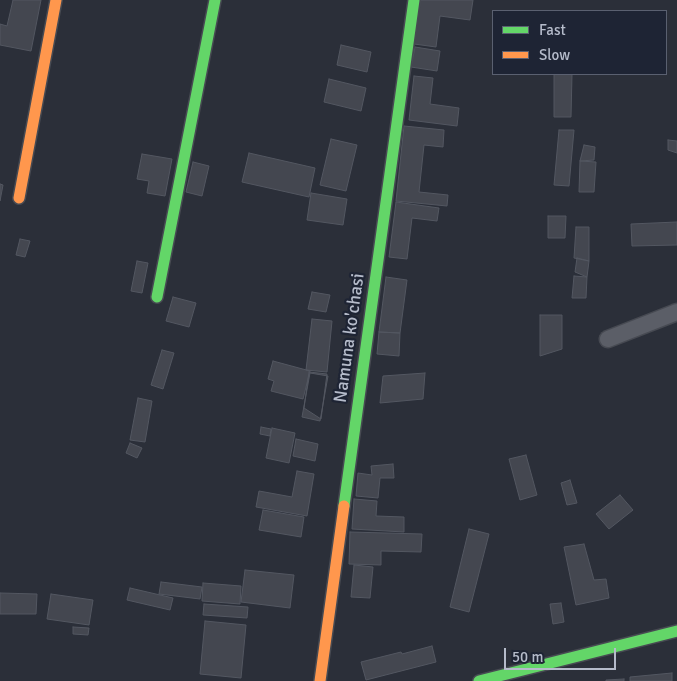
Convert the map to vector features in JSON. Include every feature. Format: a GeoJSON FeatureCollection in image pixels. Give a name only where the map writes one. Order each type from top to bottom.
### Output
{"type":"FeatureCollection","features":[{"type":"Feature","properties":{"kind":"main road"},"geometry":{"type":"LineString","coordinates":[[19,198],[56,0]]}},
{"type":"Feature","properties":{"kind":"main road"},"geometry":{"type":"LineString","coordinates":[[157,297],[215,0]]}},
{"type":"Feature","properties":{"kind":"main road","name":"Namuna ko'chasi"},"geometry":{"type":"LineString","coordinates":[[320,681],[414,0]]}},
{"type":"Feature","properties":{"kind":"main road"},"geometry":{"type":"LineString","coordinates":[[479,681],[677,631]]}},
{"type":"Feature","properties":{"kind":"street"},"geometry":{"type":"LineString","coordinates":[[608,339],[677,312]]}},
{"type":"Feature","properties":{"kind":"building"},"geometry":{"type":"Polygon","coordinates":[[[13,0],[41,0],[31,51],[0,45],[0,24],[7,26],[13,0]]]}},
{"type":"Feature","properties":{"kind":"building"},"geometry":{"type":"Polygon","coordinates":[[[419,0],[473,0],[470,20],[440,16],[436,47],[414,44],[419,0]]]}},
{"type":"Feature","properties":{"kind":"building"},"geometry":{"type":"Polygon","coordinates":[[[341,45],[371,52],[367,72],[337,65],[341,45]]]}},
{"type":"Feature","properties":{"kind":"building"},"geometry":{"type":"Polygon","coordinates":[[[415,47],[440,51],[437,71],[411,67],[415,47]]]}},
{"type":"Feature","properties":{"kind":"building"},"geometry":{"type":"Polygon","coordinates":[[[554,75],[572,75],[571,117],[554,117],[554,75]]]}},
{"type":"Feature","properties":{"kind":"building"},"geometry":{"type":"Polygon","coordinates":[[[414,76],[433,78],[430,104],[459,108],[457,126],[409,120],[414,76]]]}},
{"type":"Feature","properties":{"kind":"building"},"geometry":{"type":"Polygon","coordinates":[[[329,79],[366,88],[361,111],[324,102],[329,79]]]}},
{"type":"Feature","properties":{"kind":"building"},"geometry":{"type":"Polygon","coordinates":[[[404,126],[444,130],[443,147],[424,145],[419,192],[448,195],[447,206],[396,201],[404,126]]]}},
{"type":"Feature","properties":{"kind":"building"},"geometry":{"type":"Polygon","coordinates":[[[559,130],[574,130],[569,186],[554,185],[559,130]]]}},
{"type":"Feature","properties":{"kind":"building"},"geometry":{"type":"Polygon","coordinates":[[[331,139],[357,145],[346,191],[320,185],[331,139]]]}},
{"type":"Feature","properties":{"kind":"building"},"geometry":{"type":"Polygon","coordinates":[[[668,140],[677,141],[677,153],[668,150],[668,140]]]}},
{"type":"Feature","properties":{"kind":"building"},"geometry":{"type":"Polygon","coordinates":[[[584,145],[595,147],[594,160],[580,161],[584,145]]]}},
{"type":"Feature","properties":{"kind":"building"},"geometry":{"type":"Polygon","coordinates":[[[249,153],[315,168],[309,197],[242,182],[249,153]]]}},
{"type":"Feature","properties":{"kind":"building"},"geometry":{"type":"Polygon","coordinates":[[[142,154],[172,159],[165,196],[147,193],[149,181],[137,179],[142,154]]]}},
{"type":"Feature","properties":{"kind":"building"},"geometry":{"type":"Polygon","coordinates":[[[580,161],[596,162],[594,192],[579,192],[580,161]]]}},
{"type":"Feature","properties":{"kind":"building"},"geometry":{"type":"Polygon","coordinates":[[[193,162],[209,166],[202,196],[186,192],[193,162]]]}},
{"type":"Feature","properties":{"kind":"building"},"geometry":{"type":"Polygon","coordinates":[[[0,184],[3,185],[0,201],[0,184]]]}},
{"type":"Feature","properties":{"kind":"building"},"geometry":{"type":"Polygon","coordinates":[[[311,193],[347,199],[343,225],[307,220],[311,193]]]}},
{"type":"Feature","properties":{"kind":"building"},"geometry":{"type":"Polygon","coordinates":[[[396,202],[439,208],[437,221],[412,218],[407,259],[389,257],[396,202]]]}},
{"type":"Feature","properties":{"kind":"building"},"geometry":{"type":"Polygon","coordinates":[[[548,216],[566,216],[565,238],[548,238],[548,216]]]}},
{"type":"Feature","properties":{"kind":"building"},"geometry":{"type":"Polygon","coordinates":[[[677,222],[677,245],[632,246],[631,224],[677,222]]]}},
{"type":"Feature","properties":{"kind":"building"},"geometry":{"type":"Polygon","coordinates":[[[576,227],[589,227],[589,261],[574,258],[576,227]]]}},
{"type":"Feature","properties":{"kind":"building"},"geometry":{"type":"Polygon","coordinates":[[[20,239],[30,241],[25,257],[16,255],[20,239]]]}},
{"type":"Feature","properties":{"kind":"building"},"geometry":{"type":"Polygon","coordinates":[[[577,258],[589,261],[587,277],[575,272],[577,258]]]}},
{"type":"Feature","properties":{"kind":"building"},"geometry":{"type":"Polygon","coordinates":[[[137,261],[148,263],[142,293],[131,291],[137,261]]]}},
{"type":"Feature","properties":{"kind":"building"},"geometry":{"type":"Polygon","coordinates":[[[574,276],[587,277],[586,298],[572,298],[574,276]]]}},
{"type":"Feature","properties":{"kind":"building"},"geometry":{"type":"Polygon","coordinates":[[[386,277],[407,280],[400,333],[379,332],[386,277]]]}},
{"type":"Feature","properties":{"kind":"building"},"geometry":{"type":"Polygon","coordinates":[[[312,292],[330,295],[326,312],[308,309],[312,292]]]}},
{"type":"Feature","properties":{"kind":"building"},"geometry":{"type":"Polygon","coordinates":[[[173,297],[196,303],[189,327],[166,321],[173,297]]]}},
{"type":"Feature","properties":{"kind":"building"},"geometry":{"type":"Polygon","coordinates":[[[540,315],[562,315],[562,349],[540,356],[540,315]]]}},
{"type":"Feature","properties":{"kind":"building"},"geometry":{"type":"Polygon","coordinates":[[[312,319],[332,321],[327,372],[306,370],[312,319]]]}},
{"type":"Feature","properties":{"kind":"building"},"geometry":{"type":"Polygon","coordinates":[[[379,332],[400,333],[399,356],[377,354],[379,332]]]}},
{"type":"Feature","properties":{"kind":"building"},"geometry":{"type":"Polygon","coordinates":[[[162,350],[174,353],[163,389],[151,385],[162,350]]]}},
{"type":"Feature","properties":{"kind":"building"},"geometry":{"type":"Polygon","coordinates":[[[273,361],[310,371],[303,399],[271,391],[274,381],[268,379],[273,361]]]}},
{"type":"Feature","properties":{"kind":"building"},"geometry":{"type":"Polygon","coordinates":[[[309,372],[327,374],[321,419],[304,408],[309,372]]]}},
{"type":"Feature","properties":{"kind":"building"},"geometry":{"type":"Polygon","coordinates":[[[310,373],[328,376],[320,421],[302,417],[310,373]]]}},
{"type":"Feature","properties":{"kind":"building"},"geometry":{"type":"Polygon","coordinates":[[[425,373],[423,399],[380,403],[383,376],[425,373]]]}},
{"type":"Feature","properties":{"kind":"building"},"geometry":{"type":"Polygon","coordinates":[[[138,398],[152,401],[145,442],[130,440],[138,398]]]}},
{"type":"Feature","properties":{"kind":"building"},"geometry":{"type":"Polygon","coordinates":[[[261,427],[271,429],[270,436],[260,434],[261,427]]]}},
{"type":"Feature","properties":{"kind":"building"},"geometry":{"type":"Polygon","coordinates":[[[272,428],[295,433],[289,463],[266,458],[272,428]]]}},
{"type":"Feature","properties":{"kind":"building"},"geometry":{"type":"Polygon","coordinates":[[[296,439],[318,444],[315,461],[293,456],[296,439]]]}},
{"type":"Feature","properties":{"kind":"building"},"geometry":{"type":"Polygon","coordinates":[[[130,443],[142,448],[137,458],[126,453],[130,443]]]}},
{"type":"Feature","properties":{"kind":"building"},"geometry":{"type":"Polygon","coordinates":[[[526,455],[537,495],[520,500],[509,459],[526,455]]]}},
{"type":"Feature","properties":{"kind":"building"},"geometry":{"type":"Polygon","coordinates":[[[393,464],[394,478],[380,478],[378,498],[356,496],[358,473],[372,475],[371,466],[393,464]]]}},
{"type":"Feature","properties":{"kind":"building"},"geometry":{"type":"Polygon","coordinates":[[[297,471],[314,474],[307,516],[256,507],[259,491],[292,497],[297,471]]]}},
{"type":"Feature","properties":{"kind":"building"},"geometry":{"type":"Polygon","coordinates":[[[570,480],[577,503],[567,505],[561,483],[570,480]]]}},
{"type":"Feature","properties":{"kind":"building"},"geometry":{"type":"Polygon","coordinates":[[[620,495],[633,510],[609,529],[596,514],[620,495]]]}},
{"type":"Feature","properties":{"kind":"building"},"geometry":{"type":"Polygon","coordinates":[[[354,499],[377,501],[376,516],[404,517],[404,532],[352,529],[354,499]]]}},
{"type":"Feature","properties":{"kind":"building"},"geometry":{"type":"Polygon","coordinates":[[[263,510],[304,517],[301,537],[259,530],[263,510]]]}},
{"type":"Feature","properties":{"kind":"building"},"geometry":{"type":"Polygon","coordinates":[[[469,529],[489,534],[469,612],[450,607],[469,529]]]}},
{"type":"Feature","properties":{"kind":"building"},"geometry":{"type":"Polygon","coordinates":[[[350,532],[422,534],[421,552],[381,551],[381,565],[349,564],[350,532]]]}},
{"type":"Feature","properties":{"kind":"building"},"geometry":{"type":"Polygon","coordinates":[[[584,544],[594,580],[606,579],[609,598],[576,605],[564,547],[584,544]]]}},
{"type":"Feature","properties":{"kind":"building"},"geometry":{"type":"Polygon","coordinates":[[[354,565],[373,567],[370,598],[351,597],[354,565]]]}},
{"type":"Feature","properties":{"kind":"building"},"geometry":{"type":"Polygon","coordinates":[[[245,570],[294,575],[290,608],[241,602],[245,570]]]}},
{"type":"Feature","properties":{"kind":"building"},"geometry":{"type":"Polygon","coordinates":[[[161,582],[202,587],[200,599],[159,594],[161,582]]]}},
{"type":"Feature","properties":{"kind":"building"},"geometry":{"type":"Polygon","coordinates":[[[203,583],[241,586],[240,604],[202,601],[203,583]]]}},
{"type":"Feature","properties":{"kind":"building"},"geometry":{"type":"Polygon","coordinates":[[[130,588],[173,598],[170,610],[127,600],[130,588]]]}},
{"type":"Feature","properties":{"kind":"building"},"geometry":{"type":"Polygon","coordinates":[[[0,593],[37,594],[36,614],[0,614],[0,593]]]}},
{"type":"Feature","properties":{"kind":"building"},"geometry":{"type":"Polygon","coordinates":[[[51,594],[93,600],[89,625],[47,619],[51,594]]]}},
{"type":"Feature","properties":{"kind":"building"},"geometry":{"type":"Polygon","coordinates":[[[561,603],[564,622],[553,624],[550,604],[561,603]]]}},
{"type":"Feature","properties":{"kind":"building"},"geometry":{"type":"Polygon","coordinates":[[[204,604],[248,607],[247,618],[203,615],[204,604]]]}},
{"type":"Feature","properties":{"kind":"building"},"geometry":{"type":"Polygon","coordinates":[[[205,621],[246,625],[241,678],[200,674],[205,621]]]}},
{"type":"Feature","properties":{"kind":"building"},"geometry":{"type":"Polygon","coordinates":[[[73,627],[89,628],[88,635],[73,634],[73,627]]]}},
{"type":"Feature","properties":{"kind":"building"},"geometry":{"type":"Polygon","coordinates":[[[432,646],[436,662],[366,680],[361,662],[432,646]]]}},
{"type":"Feature","properties":{"kind":"building"},"geometry":{"type":"Polygon","coordinates":[[[672,673],[672,681],[630,681],[630,677],[672,673]]]}},
{"type":"Feature","properties":{"kind":"building"},"geometry":{"type":"Polygon","coordinates":[[[624,679],[624,681],[606,681],[606,680],[624,679]]]}},
{"type":"Feature","properties":{"kind":"traffic: fast"},"geometry":{"type":"LineString","coordinates":[[157,297],[215,0]]}},
{"type":"Feature","properties":{"kind":"traffic: fast"},"geometry":{"type":"LineString","coordinates":[[344,506],[414,0]]}},
{"type":"Feature","properties":{"kind":"traffic: fast"},"geometry":{"type":"LineString","coordinates":[[479,681],[677,631]]}},
{"type":"Feature","properties":{"kind":"traffic: slow"},"geometry":{"type":"LineString","coordinates":[[19,198],[56,0]]}},
{"type":"Feature","properties":{"kind":"traffic: slow"},"geometry":{"type":"LineString","coordinates":[[320,681],[344,506]]}}]}
